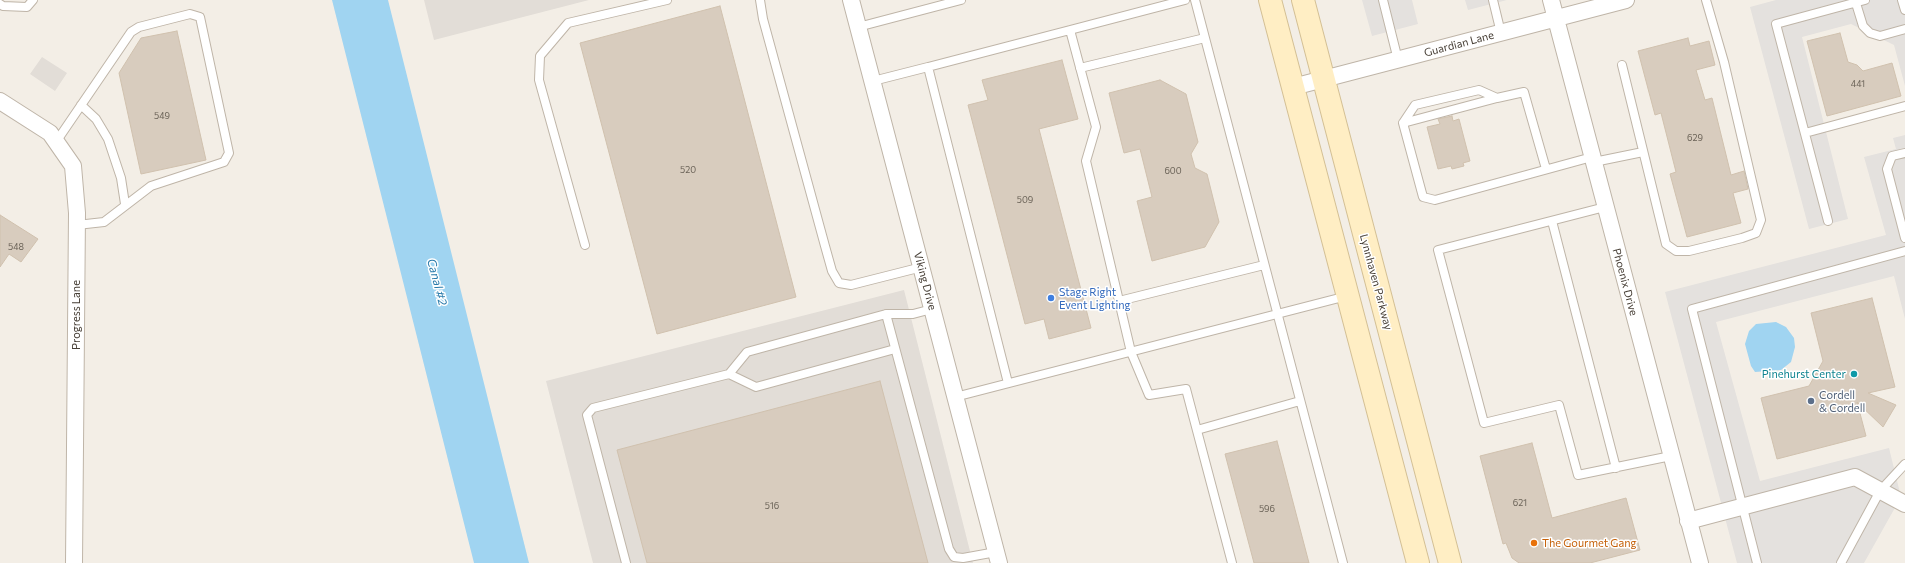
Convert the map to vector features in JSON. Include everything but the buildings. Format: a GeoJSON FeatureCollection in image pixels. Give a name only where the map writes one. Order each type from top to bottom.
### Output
{"type":"FeatureCollection","features":[{"type":"Feature","properties":{"kind":"main road"},"geometry":{"type":"LineString","coordinates":[[1270,0],[1418,563]]}},
{"type":"Feature","properties":{"kind":"main road","name":"Lynnhaven Parkway"},"geometry":{"type":"LineString","coordinates":[[1303,0],[1450,563]]}},
{"type":"Feature","properties":{"kind":"street","name":"Viking Drive"},"geometry":{"type":"LineString","coordinates":[[851,0],[998,557]]}},
{"type":"Feature","properties":{"kind":"street","name":"Phoenix Drive"},"geometry":{"type":"LineString","coordinates":[[1551,0],[1700,563]]}},
{"type":"Feature","properties":{"kind":"street","name":"Guardian Lane"},"geometry":{"type":"LineString","coordinates":[[1293,87],[1626,0]]}},
{"type":"Feature","properties":{"kind":"street","name":"Progress Lane"},"geometry":{"type":"LineString","coordinates":[[0,101],[50,133],[72,166],[77,225],[74,563]]}},
{"type":"Feature","properties":{"kind":"street"},"geometry":{"type":"LineString","coordinates":[[1688,521],[1855,477],[1905,504]]}},
{"type":"Feature","properties":{"kind":"lane"},"geometry":{"type":"LineString","coordinates":[[0,4],[3,6],[27,7],[33,0]]}},
{"type":"Feature","properties":{"kind":"lane"},"geometry":{"type":"LineString","coordinates":[[585,245],[539,80],[540,56],[568,23],[667,0]]}},
{"type":"Feature","properties":{"kind":"lane"},"geometry":{"type":"LineString","coordinates":[[760,0],[763,19],[825,246],[832,271],[839,283],[851,285],[922,267]]}},
{"type":"Feature","properties":{"kind":"lane"},"geometry":{"type":"LineString","coordinates":[[858,27],[961,0]]}},
{"type":"Feature","properties":{"kind":"lane"},"geometry":{"type":"LineString","coordinates":[[873,81],[1185,0]]}},
{"type":"Feature","properties":{"kind":"lane"},"geometry":{"type":"LineString","coordinates":[[1195,0],[1343,563]]}},
{"type":"Feature","properties":{"kind":"lane"},"geometry":{"type":"LineString","coordinates":[[1383,0],[1398,60]]}},
{"type":"Feature","properties":{"kind":"lane"},"geometry":{"type":"LineString","coordinates":[[1493,0],[1501,33]]}},
{"type":"Feature","properties":{"kind":"lane"},"geometry":{"type":"LineString","coordinates":[[1622,65],[1666,244],[1676,251],[1689,251],[1756,233],[1762,220],[1724,62],[1706,0]]}},
{"type":"Feature","properties":{"kind":"lane"},"geometry":{"type":"LineString","coordinates":[[1828,221],[1776,24],[1856,1],[1865,0]]}},
{"type":"Feature","properties":{"kind":"lane"},"geometry":{"type":"LineString","coordinates":[[1902,0],[1905,10]]}},
{"type":"Feature","properties":{"kind":"lane"},"geometry":{"type":"LineString","coordinates":[[1856,1],[1863,26],[1870,33],[1880,36],[1905,29]]}},
{"type":"Feature","properties":{"kind":"lane"},"geometry":{"type":"LineString","coordinates":[[56,142],[131,32],[139,27],[190,14],[200,17],[229,153],[224,162],[151,186],[125,204],[104,222],[77,225]]}},
{"type":"Feature","properties":{"kind":"lane"},"geometry":{"type":"LineString","coordinates":[[1070,30],[1096,127],[1086,161],[1131,352],[1150,395],[1186,389],[1232,563]]}},
{"type":"Feature","properties":{"kind":"lane"},"geometry":{"type":"LineString","coordinates":[[1080,68],[1205,38]]}},
{"type":"Feature","properties":{"kind":"lane"},"geometry":{"type":"LineString","coordinates":[[928,67],[1008,383]]}},
{"type":"Feature","properties":{"kind":"lane"},"geometry":{"type":"LineString","coordinates":[[1497,98],[1479,90],[1415,105],[1403,123],[1423,197],[1435,200],[1546,169],[1593,159],[1643,152]]}},
{"type":"Feature","properties":{"kind":"lane"},"geometry":{"type":"LineString","coordinates":[[1403,123],[1524,92],[1546,169]]}},
{"type":"Feature","properties":{"kind":"lane"},"geometry":{"type":"LineString","coordinates":[[81,105],[96,119],[108,139],[121,178],[125,204]]}},
{"type":"Feature","properties":{"kind":"lane"},"geometry":{"type":"LineString","coordinates":[[1805,133],[1905,106]]}},
{"type":"Feature","properties":{"kind":"lane"},"geometry":{"type":"LineString","coordinates":[[1905,153],[1892,156],[1886,169],[1905,238]]}},
{"type":"Feature","properties":{"kind":"lane"},"geometry":{"type":"LineString","coordinates":[[1605,207],[1438,250],[1484,423],[1559,405],[1578,475],[1671,456]]}},
{"type":"Feature","properties":{"kind":"lane"},"geometry":{"type":"LineString","coordinates":[[1552,221],[1616,468]]}},
{"type":"Feature","properties":{"kind":"lane"},"geometry":{"type":"LineString","coordinates":[[1757,563],[1692,309],[1905,251]]}},
{"type":"Feature","properties":{"kind":"lane"},"geometry":{"type":"LineString","coordinates":[[1119,301],[1264,265]]}},
{"type":"Feature","properties":{"kind":"lane"},"geometry":{"type":"LineString","coordinates":[[956,397],[1348,296]]}},
{"type":"Feature","properties":{"kind":"lane"},"geometry":{"type":"LineString","coordinates":[[626,563],[587,415],[593,408],[729,374],[747,352],[886,314],[913,314],[932,309]]}},
{"type":"Feature","properties":{"kind":"lane"},"geometry":{"type":"LineString","coordinates":[[886,314],[954,558],[998,557]]}},
{"type":"Feature","properties":{"kind":"lane"},"geometry":{"type":"LineString","coordinates":[[729,374],[756,387],[895,349]]}},
{"type":"Feature","properties":{"kind":"lane"},"geometry":{"type":"LineString","coordinates":[[1197,430],[1300,401]]}},
{"type":"Feature","properties":{"kind":"lane"},"geometry":{"type":"LineString","coordinates":[[1841,563],[1880,491],[1905,464]]}},
{"type":"Feature","properties":{"kind":"shaded area"},"geometry":{"type":"Polygon","coordinates":[[[424,0],[589,0],[434,40],[424,0]]]}},
{"type":"Feature","properties":{"kind":"shaded area"},"geometry":{"type":"Polygon","coordinates":[[[1362,0],[1412,0],[1418,24],[1372,36],[1362,0]]]}},
{"type":"Feature","properties":{"kind":"shaded area"},"geometry":{"type":"Polygon","coordinates":[[[1465,0],[1507,0],[1468,10],[1465,0]]]}},
{"type":"Feature","properties":{"kind":"shaded area"},"geometry":{"type":"Polygon","coordinates":[[[1776,0],[1905,0],[1905,86],[1894,45],[1851,24],[1802,37],[1848,219],[1809,229],[1750,7],[1776,0]]]}},
{"type":"Feature","properties":{"kind":"shaded area"},"geometry":{"type":"Polygon","coordinates":[[[42,57],[67,73],[55,91],[30,74],[42,57]]]}},
{"type":"Feature","properties":{"kind":"shaded area"},"geometry":{"type":"Polygon","coordinates":[[[1905,135],[1905,319],[1894,276],[1716,322],[1760,481],[1889,448],[1901,497],[1864,563],[1737,563],[1665,292],[1886,235],[1864,157],[1896,149],[1893,138],[1905,135]]]}},
{"type":"Feature","properties":{"kind":"shaded area"},"geometry":{"type":"Polygon","coordinates":[[[904,290],[973,563],[593,563],[546,381],[904,290]]]}},
{"type":"Feature","properties":{"kind":"water","name":"Canal #2"},"geometry":{"type":"Polygon","coordinates":[[[332,0],[388,0],[529,563],[474,563],[332,0]]]}},
{"type":"Feature","properties":{"kind":"water"},"geometry":{"type":"Polygon","coordinates":[[[1776,322],[1786,327],[1794,338],[1795,347],[1791,362],[1781,370],[1755,372],[1751,366],[1745,344],[1749,331],[1756,324],[1776,322]]]}},
{"type":"Feature","properties":{"kind":"place","name":"Stage Right Event Lighting"},"geometry":{"type":"Point","coordinates":[1051,298]}},
{"type":"Feature","properties":{"kind":"place","name":"Pinehurst Center"},"geometry":{"type":"Point","coordinates":[1854,374]}},
{"type":"Feature","properties":{"kind":"place","name":"Cordell & Cordell"},"geometry":{"type":"Point","coordinates":[1811,401]}},
{"type":"Feature","properties":{"kind":"place","name":"The Gourmet Gang"},"geometry":{"type":"Point","coordinates":[1534,543]}}]}
